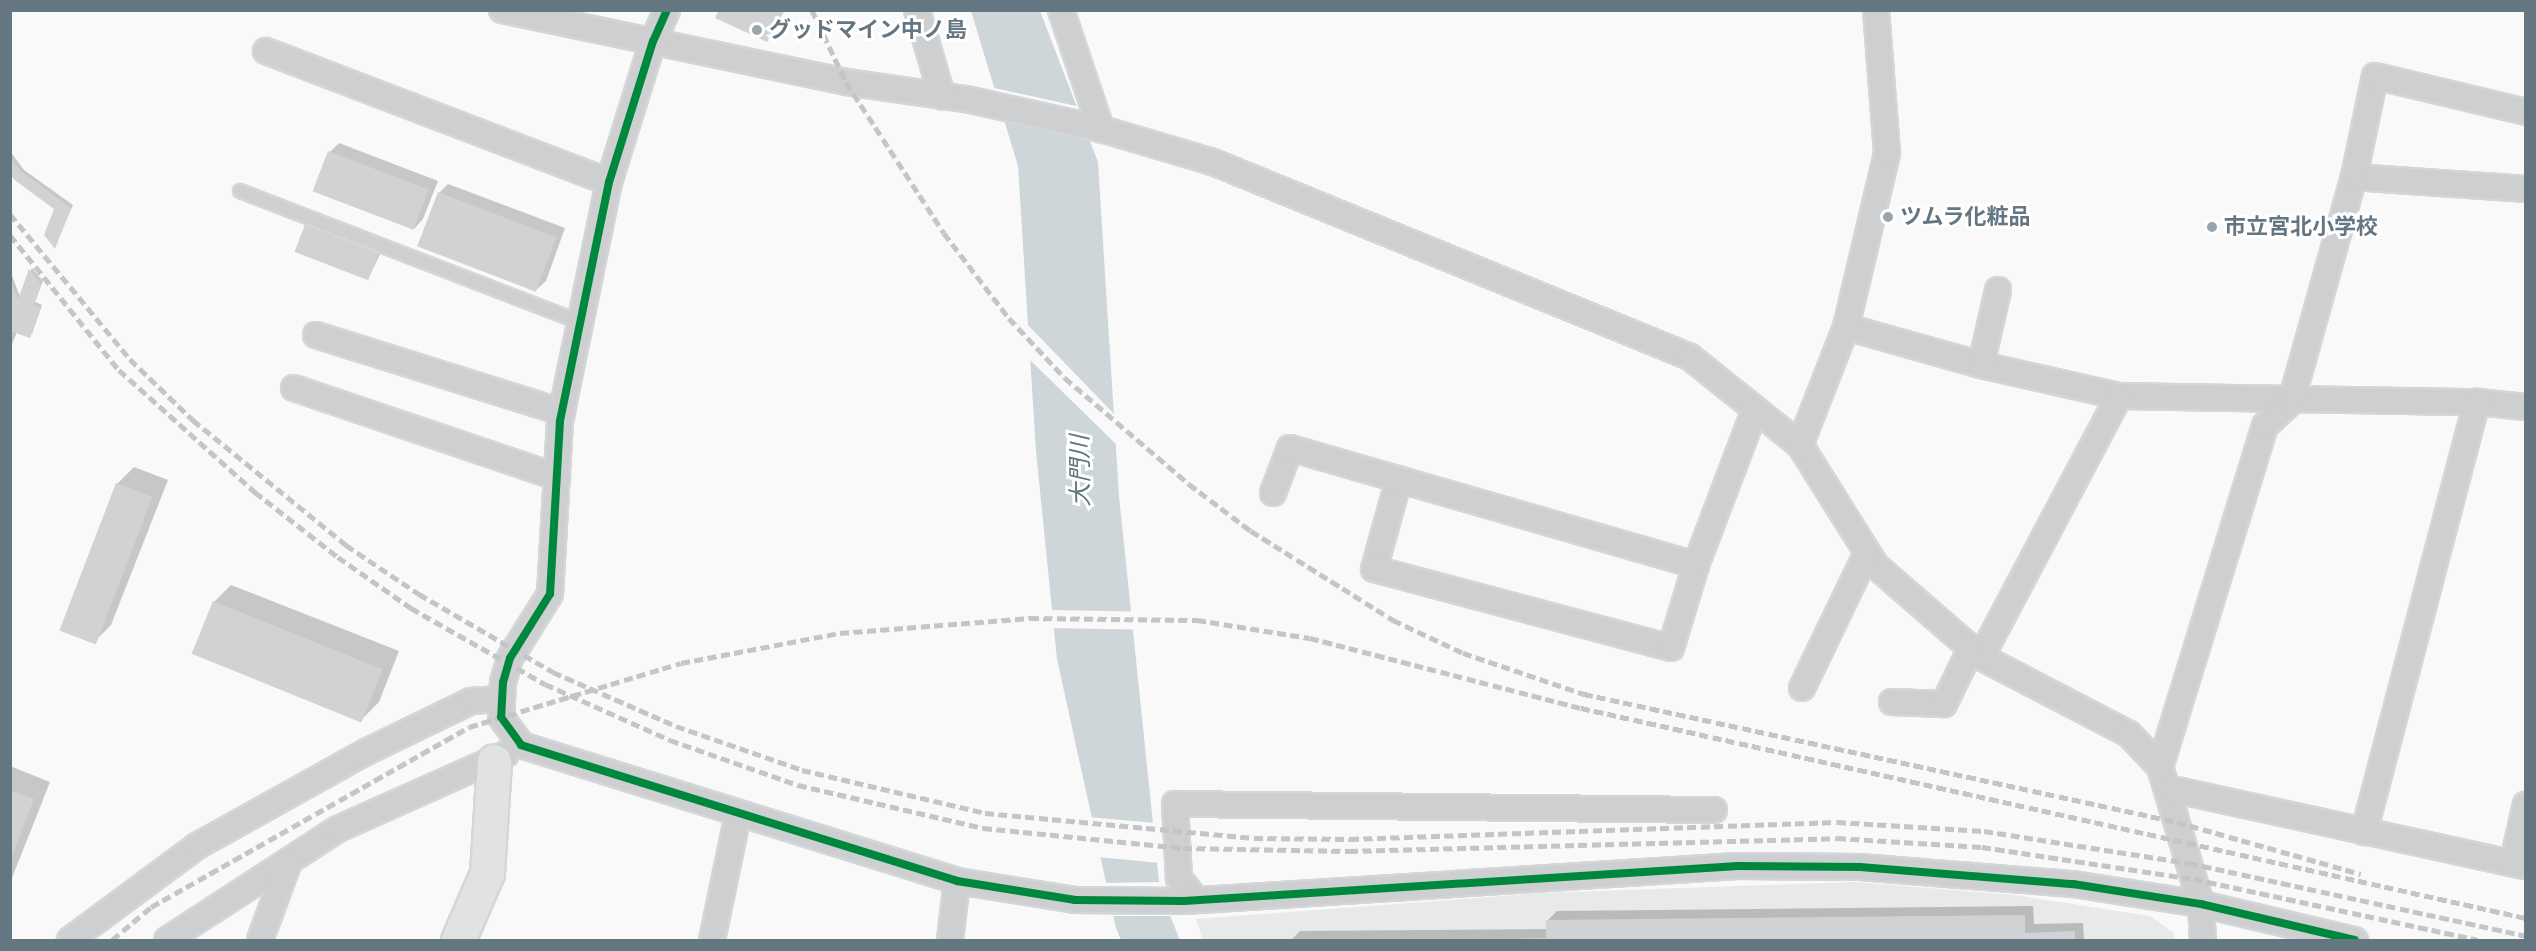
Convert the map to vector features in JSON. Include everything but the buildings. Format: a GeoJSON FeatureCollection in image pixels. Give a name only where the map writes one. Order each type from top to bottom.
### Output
{"type":"FeatureCollection","features":[{"type":"Feature","properties":{"kind":"street"},"geometry":{"type":"LineString","coordinates":[[502,10],[846,82],[966,99],[1093,127],[1214,162],[1690,357],[1800,445],[1876,566],[1976,653],[2129,734],[2163,777],[2201,904],[2203,940]]}},
{"type":"Feature","properties":{"kind":"street"},"geometry":{"type":"LineString","coordinates":[[458,940],[487,873],[507,753],[500,699],[510,658],[550,594],[562,412],[609,182],[653,41],[667,10]]}},
{"type":"Feature","properties":{"kind":"street"},"geometry":{"type":"LineString","coordinates":[[917,10],[942,96]]}},
{"type":"Feature","properties":{"kind":"street"},"geometry":{"type":"LineString","coordinates":[[1061,10],[1093,127]]}},
{"type":"Feature","properties":{"kind":"street"},"geometry":{"type":"LineString","coordinates":[[1800,445],[1846,327],[1887,153],[1876,10]]}},
{"type":"Feature","properties":{"kind":"street"},"geometry":{"type":"LineString","coordinates":[[266,51],[609,182]]}},
{"type":"Feature","properties":{"kind":"street"},"geometry":{"type":"LineString","coordinates":[[2163,777],[2265,426],[2291,402],[2354,177],[2375,76],[2526,112]]}},
{"type":"Feature","properties":{"kind":"street"},"geometry":{"type":"LineString","coordinates":[[2354,177],[2526,189]]}},
{"type":"Feature","properties":{"kind":"street"},"geometry":{"type":"LineString","coordinates":[[1981,365],[1998,290]]}},
{"type":"Feature","properties":{"kind":"street"},"geometry":{"type":"LineString","coordinates":[[1846,327],[1981,365],[2119,396],[2291,402],[2477,402],[2526,407]]}},
{"type":"Feature","properties":{"kind":"street"},"geometry":{"type":"LineString","coordinates":[[316,335],[562,412]]}},
{"type":"Feature","properties":{"kind":"street"},"geometry":{"type":"LineString","coordinates":[[294,388],[557,477]]}},
{"type":"Feature","properties":{"kind":"street"},"geometry":{"type":"LineString","coordinates":[[1892,702],[1944,704],[1976,653],[2119,396]]}},
{"type":"Feature","properties":{"kind":"street"},"geometry":{"type":"LineString","coordinates":[[2364,832],[2477,402]]}},
{"type":"Feature","properties":{"kind":"street"},"geometry":{"type":"LineString","coordinates":[[1399,479],[1374,569],[1671,648],[1696,565],[1755,410]]}},
{"type":"Feature","properties":{"kind":"street"},"geometry":{"type":"LineString","coordinates":[[1273,493],[1290,448],[1696,565]]}},
{"type":"Feature","properties":{"kind":"street"},"geometry":{"type":"LineString","coordinates":[[1800,680],[1867,553]]}},
{"type":"Feature","properties":{"kind":"street"},"geometry":{"type":"LineString","coordinates":[[69,940],[196,846],[366,752],[471,701],[500,699]]}},
{"type":"Feature","properties":{"kind":"street"},"geometry":{"type":"LineString","coordinates":[[166,940],[288,864],[338,829],[507,753],[738,814],[957,881],[1075,900],[1190,900],[1738,866],[1971,873],[2201,904],[2355,940]]}},
{"type":"Feature","properties":{"kind":"street"},"geometry":{"type":"LineString","coordinates":[[2163,777],[2364,832],[2519,864],[2526,804]]}},
{"type":"Feature","properties":{"kind":"street"},"geometry":{"type":"LineString","coordinates":[[1190,900],[1179,878],[1175,804],[1714,810]]}},
{"type":"Feature","properties":{"kind":"street"},"geometry":{"type":"LineString","coordinates":[[712,940],[738,814]]}},
{"type":"Feature","properties":{"kind":"street"},"geometry":{"type":"LineString","coordinates":[[260,940],[288,864]]}},
{"type":"Feature","properties":{"kind":"street"},"geometry":{"type":"LineString","coordinates":[[950,940],[957,881]]}},
{"type":"Feature","properties":{"kind":"lane"},"geometry":{"type":"LineString","coordinates":[[240,191],[580,322]]}},
{"type":"Feature","properties":{"kind":"shaded area"},"geometry":{"type":"Polygon","coordinates":[[[1854,882],[2015,895],[2150,916],[2174,933],[2174,940],[1203,940],[1196,919],[1542,893],[1854,882]]]}},
{"type":"Feature","properties":{"kind":"water","name":"大門川"},"geometry":{"type":"Polygon","coordinates":[[[971,11],[1040,11],[1098,162],[1119,496],[1160,891],[1180,940],[1121,940],[1116,928],[1057,659],[1036,451],[1018,166],[971,11]]]}},
{"type":"Feature","properties":{"kind":"pier"},"geometry":{"type":"Polygon","coordinates":[[[990,87],[1081,107],[1094,142],[1000,120],[990,87]]]}},
{"type":"Feature","properties":{"kind":"pier"},"geometry":{"type":"Polygon","coordinates":[[[1025,322],[1117,417],[1119,447],[1027,357],[1025,322]]]}},
{"type":"Feature","properties":{"kind":"pier"},"geometry":{"type":"Polygon","coordinates":[[[1049,610],[1134,611],[1134,629],[1049,628],[1049,610]]]}},
{"type":"Feature","properties":{"kind":"pier"},"geometry":{"type":"Polygon","coordinates":[[[1088,817],[1156,823],[1160,863],[1097,857],[1088,817]]]}},
{"type":"Feature","properties":{"kind":"pier"},"geometry":{"type":"Polygon","coordinates":[[[1162,882],[1173,916],[1110,916],[1103,883],[1162,882]]]}},
{"type":"Feature","properties":{"kind":"railway"},"geometry":{"type":"LineString","coordinates":[[812,10],[846,82],[944,233],[1009,318],[1065,378],[1189,484],[1251,531],[1393,620],[1463,653],[1584,694],[2177,822],[2361,874]]}},
{"type":"Feature","properties":{"kind":"railway"},"geometry":{"type":"LineString","coordinates":[[10,214],[130,359],[193,420],[346,545],[419,594],[553,672],[676,726],[802,770],[985,813],[1254,838],[1350,839],[1837,822],[1984,831],[2189,863],[2526,936]]}},
{"type":"Feature","properties":{"kind":"railway"},"geometry":{"type":"LineString","coordinates":[[10,235],[119,370],[255,492],[338,557],[411,608],[545,684],[670,740],[798,785],[983,828],[1183,848],[1349,851],[1837,838],[1982,847],[2194,879],[2478,940]]}},
{"type":"Feature","properties":{"kind":"railway"},"geometry":{"type":"LineString","coordinates":[[112,940],[151,907],[469,727],[681,663],[840,633],[1030,618],[1197,620],[1310,638],[1581,708],[2526,918]]}},
{"type":"Feature","properties":{"kind":"cycle path"},"geometry":{"type":"LineString","coordinates":[[667,10],[653,41],[609,182],[560,421],[550,594],[510,658],[503,682],[501,717],[521,745],[957,881],[1075,900],[1184,901],[1738,866],[1860,867],[2073,884],[2201,904],[2355,940]]}},
{"type":"Feature","properties":{"kind":"place","name":"グッドマイン中ノ島"},"geometry":{"type":"Point","coordinates":[757,30]}},
{"type":"Feature","properties":{"kind":"place","name":"ツムラ化粧品"},"geometry":{"type":"Point","coordinates":[1888,217]}},
{"type":"Feature","properties":{"kind":"place","name":"市立宮北小学校"},"geometry":{"type":"Point","coordinates":[2212,227]}}]}
